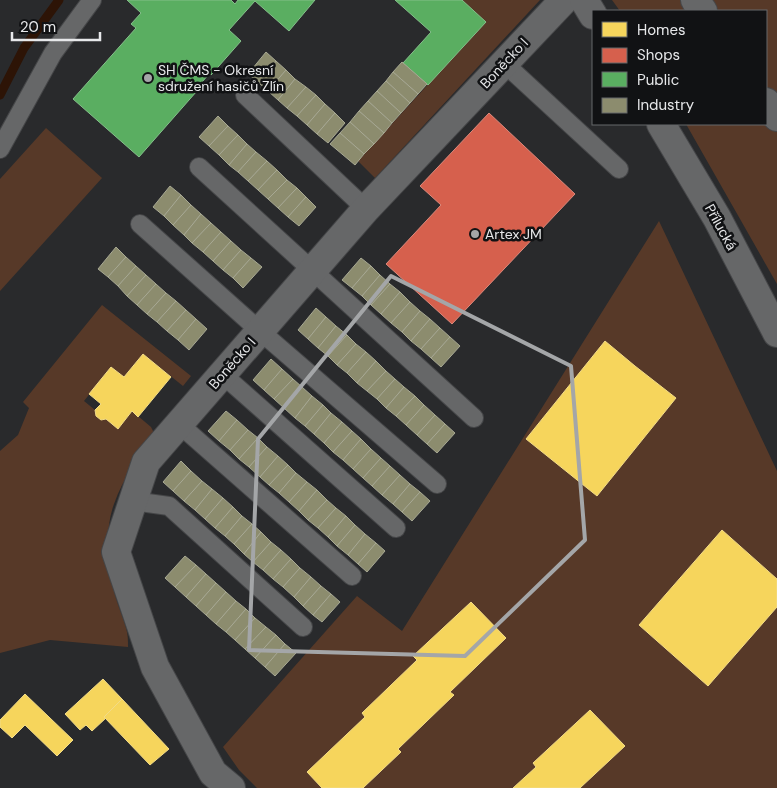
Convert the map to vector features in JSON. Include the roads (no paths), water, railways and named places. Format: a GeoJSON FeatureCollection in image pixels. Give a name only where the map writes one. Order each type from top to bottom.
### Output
{"type":"FeatureCollection","features":[{"type":"Feature","properties":{"kind":"street","name":"Boněcko I"},"geometry":{"type":"LineString","coordinates":[[215,783],[155,667],[116,552],[146,462],[366,208],[564,0]]}},
{"type":"Feature","properties":{"kind":"street"},"geometry":{"type":"LineString","coordinates":[[584,0],[592,13]]}},
{"type":"Feature","properties":{"kind":"street"},"geometry":{"type":"LineString","coordinates":[[767,103],[777,117]]}},
{"type":"Feature","properties":{"kind":"street","name":"Přílucká"},"geometry":{"type":"LineString","coordinates":[[662,125],[717,218],[777,333]]}},
{"type":"Feature","properties":{"kind":"lane"},"geometry":{"type":"LineString","coordinates":[[0,148],[53,53],[92,0]]}},
{"type":"Feature","properties":{"kind":"lane"},"geometry":{"type":"LineString","coordinates":[[504,63],[618,169]]}},
{"type":"Feature","properties":{"kind":"lane"},"geometry":{"type":"LineString","coordinates":[[245,95],[366,208]]}},
{"type":"Feature","properties":{"kind":"lane"},"geometry":{"type":"LineString","coordinates":[[199,167],[474,418]]}},
{"type":"Feature","properties":{"kind":"lane"},"geometry":{"type":"LineString","coordinates":[[140,224],[437,484]]}},
{"type":"Feature","properties":{"kind":"lane"},"geometry":{"type":"LineString","coordinates":[[222,374],[396,528]]}},
{"type":"Feature","properties":{"kind":"lane"},"geometry":{"type":"LineString","coordinates":[[179,424],[352,576]]}},
{"type":"Feature","properties":{"kind":"lane"},"geometry":{"type":"LineString","coordinates":[[133,501],[169,506],[303,627]]}},
{"type":"Feature","properties":{"kind":"waterway"},"geometry":{"type":"LineString","coordinates":[[0,95],[24,48],[59,0]]}},
{"type":"Feature","properties":{"kind":"place","name":"SH ČMS - Okresní sdružení hasičů Zlín"},"geometry":{"type":"Point","coordinates":[148,78]}},
{"type":"Feature","properties":{"kind":"place","name":"Artex JM"},"geometry":{"type":"Point","coordinates":[475,234]}}]}
